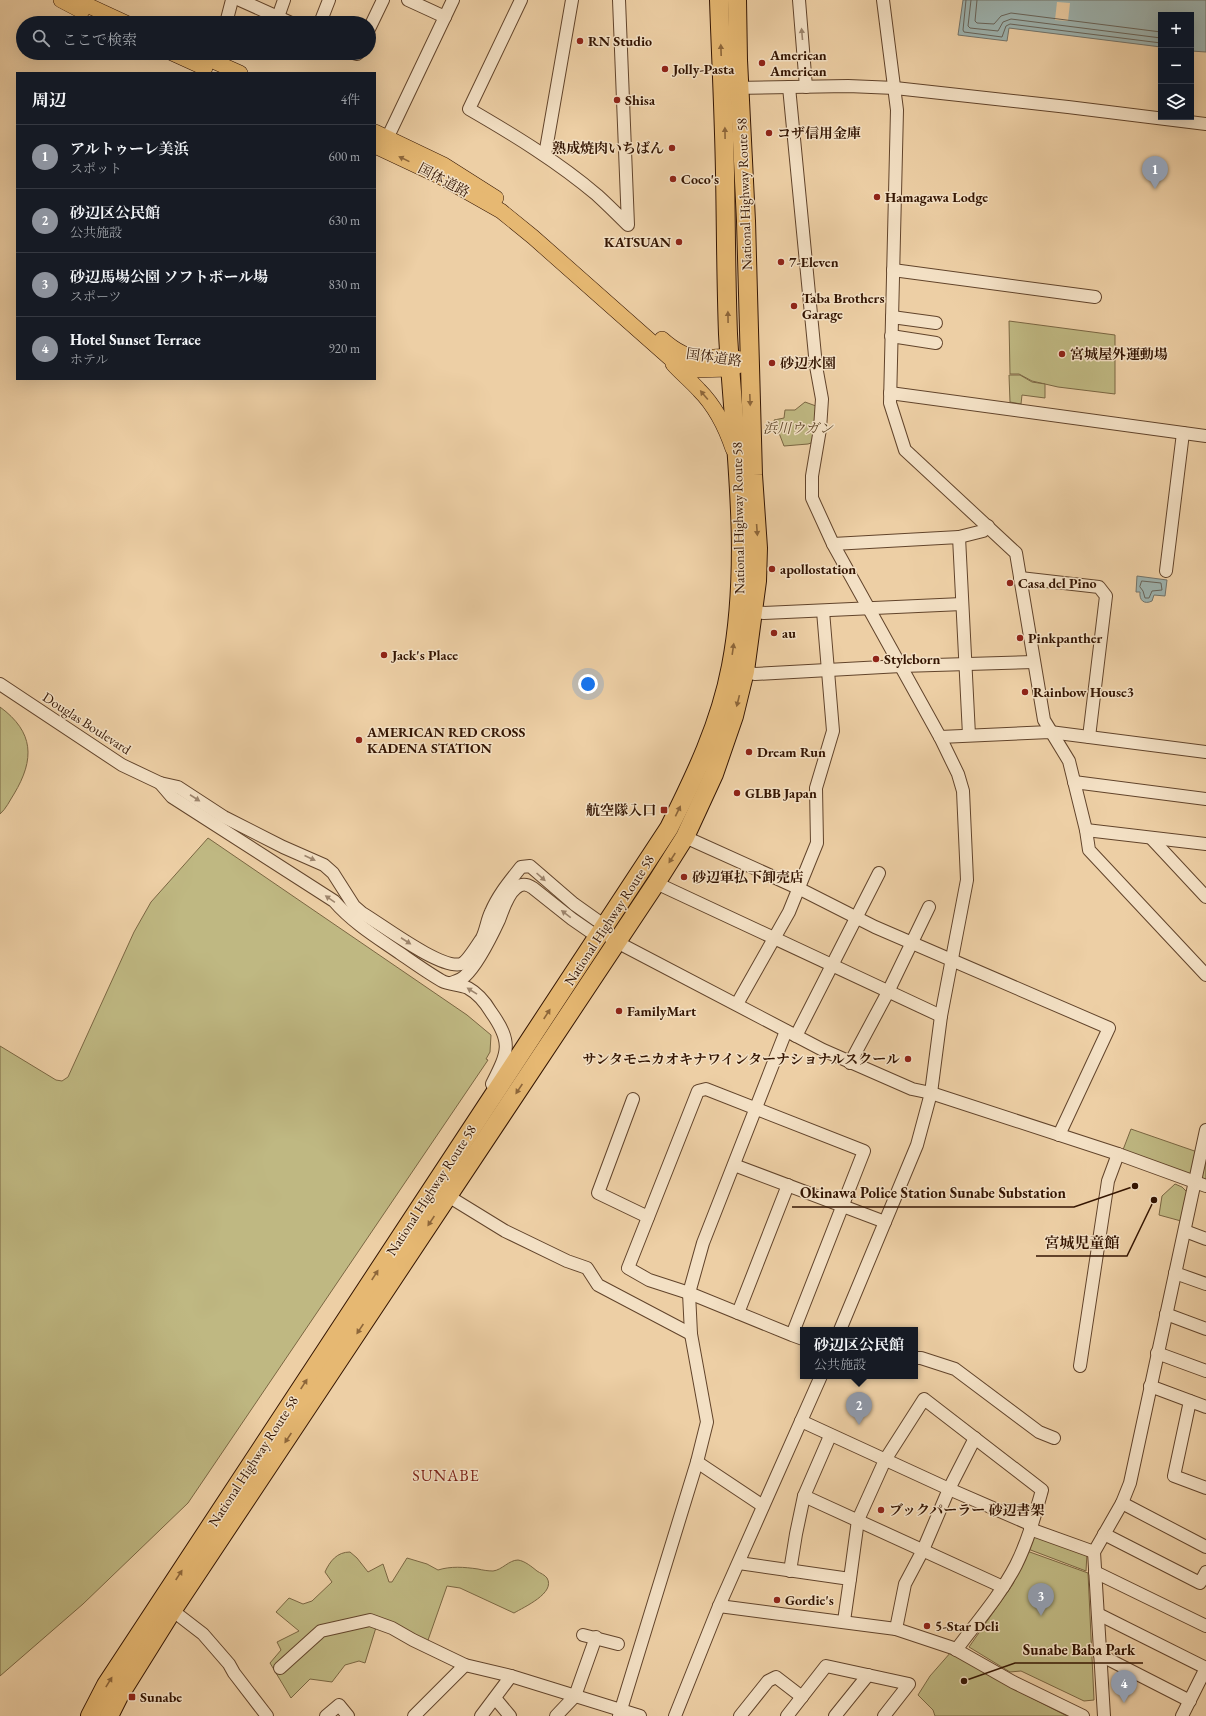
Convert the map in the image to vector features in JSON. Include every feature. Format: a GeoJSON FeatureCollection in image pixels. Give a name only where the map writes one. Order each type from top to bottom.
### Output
{"type":"FeatureCollection","features":[{"type":"Feature","properties":{"kind":"highway","name":"National Highway Route 58"},"geometry":{"type":"LineString","coordinates":[[90,1716],[106,1685],[167,1607],[448,1196],[617,943],[685,837],[714,774],[734,716],[745,671],[757,581],[758,548],[753,475],[746,236],[731,88],[719,0]]}},
{"type":"Feature","properties":{"kind":"highway","name":"National Highway Route 58"},"geometry":{"type":"LineString","coordinates":[[108,1716],[167,1607],[460,1146],[670,828],[698,769],[719,713],[731,667],[741,580],[738,467],[730,362],[731,88],[738,60],[737,0]]}},
{"type":"Feature","properties":{"kind":"main road"},"geometry":{"type":"LineString","coordinates":[[61,0],[92,16]]}},
{"type":"Feature","properties":{"kind":"main road"},"geometry":{"type":"LineString","coordinates":[[76,0],[111,16]]}},
{"type":"Feature","properties":{"kind":"main road"},"geometry":{"type":"LineString","coordinates":[[203,60],[216,63],[238,72]]}},
{"type":"Feature","properties":{"kind":"main road","name":"国体道路"},"geometry":{"type":"LineString","coordinates":[[380,141],[501,211],[533,237],[662,353],[682,366],[693,370],[730,362]]}},
{"type":"Feature","properties":{"kind":"main road","name":"国体道路"},"geometry":{"type":"LineString","coordinates":[[380,141],[444,165],[502,202],[556,243],[673,349],[683,354],[701,358],[730,362],[749,362]]}},
{"type":"Feature","properties":{"kind":"main road"},"geometry":{"type":"LineString","coordinates":[[662,353],[700,391],[724,423],[738,467]]}},
{"type":"Feature","properties":{"kind":"street"},"geometry":{"type":"LineString","coordinates":[[228,16],[232,0]]}},
{"type":"Feature","properties":{"kind":"street"},"geometry":{"type":"LineString","coordinates":[[240,0],[276,16]]}},
{"type":"Feature","properties":{"kind":"street"},"geometry":{"type":"LineString","coordinates":[[278,16],[284,0]]}},
{"type":"Feature","properties":{"kind":"street"},"geometry":{"type":"LineString","coordinates":[[323,16],[329,0]]}},
{"type":"Feature","properties":{"kind":"street"},"geometry":{"type":"LineString","coordinates":[[375,16],[382,0]]}},
{"type":"Feature","properties":{"kind":"street"},"geometry":{"type":"LineString","coordinates":[[408,0],[445,18]]}},
{"type":"Feature","properties":{"kind":"street"},"geometry":{"type":"LineString","coordinates":[[380,141],[453,0]]}},
{"type":"Feature","properties":{"kind":"street"},"geometry":{"type":"LineString","coordinates":[[521,0],[469,109],[545,155],[597,195],[628,225],[619,0]]}},
{"type":"Feature","properties":{"kind":"street"},"geometry":{"type":"LineString","coordinates":[[545,155],[572,0]]}},
{"type":"Feature","properties":{"kind":"street"},"geometry":{"type":"LineString","coordinates":[[799,0],[806,87]]}},
{"type":"Feature","properties":{"kind":"street"},"geometry":{"type":"LineString","coordinates":[[883,0],[897,110],[890,403],[905,450],[1016,553],[1044,720],[1069,761],[1086,830],[1089,850],[1206,975]]}},
{"type":"Feature","properties":{"kind":"street"},"geometry":{"type":"LineString","coordinates":[[789,87],[816,366],[822,399],[820,429],[812,476],[812,498],[833,544],[940,737],[958,774],[963,798],[967,880],[941,1016],[931,1093],[917,1145],[841,1327]]}},
{"type":"Feature","properties":{"kind":"street"},"geometry":{"type":"LineString","coordinates":[[731,88],[895,88],[1206,124]]}},
{"type":"Feature","properties":{"kind":"street"},"geometry":{"type":"LineString","coordinates":[[893,270],[1094,297]]}},
{"type":"Feature","properties":{"kind":"street"},"geometry":{"type":"LineString","coordinates":[[892,317],[936,323]]}},
{"type":"Feature","properties":{"kind":"street"},"geometry":{"type":"LineString","coordinates":[[892,336],[936,343]]}},
{"type":"Feature","properties":{"kind":"street"},"geometry":{"type":"LineString","coordinates":[[890,393],[1206,436]]}},
{"type":"Feature","properties":{"kind":"street"},"geometry":{"type":"LineString","coordinates":[[1166,571],[1183,433]]}},
{"type":"Feature","properties":{"kind":"street"},"geometry":{"type":"LineString","coordinates":[[833,544],[959,537],[983,531],[988,526]]}},
{"type":"Feature","properties":{"kind":"street"},"geometry":{"type":"LineString","coordinates":[[959,537],[969,735]]}},
{"type":"Feature","properties":{"kind":"street"},"geometry":{"type":"LineString","coordinates":[[1020,578],[1099,587],[1106,596],[1089,737]]}},
{"type":"Feature","properties":{"kind":"street"},"geometry":{"type":"LineString","coordinates":[[753,611],[764,613],[962,604]]}},
{"type":"Feature","properties":{"kind":"street"},"geometry":{"type":"LineString","coordinates":[[737,1004],[789,912],[817,843],[816,788],[833,731],[823,611]]}},
{"type":"Feature","properties":{"kind":"street"},"geometry":{"type":"LineString","coordinates":[[745,671],[754,674],[828,672],[901,666],[1034,662]]}},
{"type":"Feature","properties":{"kind":"street","name":"Douglas Boulevard"},"geometry":{"type":"LineString","coordinates":[[0,684],[122,765],[160,783]]}},
{"type":"Feature","properties":{"kind":"street"},"geometry":{"type":"LineString","coordinates":[[940,737],[1050,732],[1206,752]]}},
{"type":"Feature","properties":{"kind":"street"},"geometry":{"type":"LineString","coordinates":[[1074,782],[1206,799]]}},
{"type":"Feature","properties":{"kind":"street"},"geometry":{"type":"LineString","coordinates":[[160,783],[178,787],[224,817],[283,847],[324,865],[333,873],[356,904],[392,947],[443,982],[468,988],[478,994],[503,1029],[506,1039],[504,1061],[460,1146]]}},
{"type":"Feature","properties":{"kind":"street"},"geometry":{"type":"LineString","coordinates":[[160,783],[172,797],[334,901],[344,912],[373,924],[431,957],[444,962],[461,964],[466,960],[482,938],[491,912],[506,886],[521,867],[530,866],[617,943],[850,1063],[912,1090],[931,1093],[1059,1134],[1201,1184]]}},
{"type":"Feature","properties":{"kind":"street"},"geometry":{"type":"LineString","coordinates":[[1086,830],[1206,844]]}},
{"type":"Feature","properties":{"kind":"street"},"geometry":{"type":"LineString","coordinates":[[685,837],[798,888],[856,917],[1109,1028],[1059,1134]]}},
{"type":"Feature","properties":{"kind":"street"},"geometry":{"type":"LineString","coordinates":[[1151,838],[1206,897]]}},
{"type":"Feature","properties":{"kind":"street"},"geometry":{"type":"LineString","coordinates":[[620,1713],[697,1462],[707,1422],[691,1334],[688,1293],[703,1243],[756,1109],[791,1033],[832,966],[879,873]]}},
{"type":"Feature","properties":{"kind":"street"},"geometry":{"type":"LineString","coordinates":[[656,883],[941,1016]]}},
{"type":"Feature","properties":{"kind":"street"},"geometry":{"type":"LineString","coordinates":[[452,983],[460,980],[471,968],[490,938],[506,903],[515,888],[522,884],[533,888],[572,919],[602,931]]}},
{"type":"Feature","properties":{"kind":"street"},"geometry":{"type":"LineString","coordinates":[[850,1063],[888,992],[929,907]]}},
{"type":"Feature","properties":{"kind":"street"},"geometry":{"type":"LineString","coordinates":[[798,1337],[688,1293],[649,1280],[628,1268],[698,1092],[706,1089],[864,1151],[841,1205],[801,1327]]}},
{"type":"Feature","properties":{"kind":"street"},"geometry":{"type":"LineString","coordinates":[[633,1099],[598,1193],[648,1216]]}},
{"type":"Feature","properties":{"kind":"street"},"geometry":{"type":"LineString","coordinates":[[1104,1716],[1094,1552],[1122,1503],[1130,1483],[1175,1273],[1185,1231],[1201,1184],[1206,1130]]}},
{"type":"Feature","properties":{"kind":"street"},"geometry":{"type":"LineString","coordinates":[[1080,1366],[1108,1181],[1118,1154]]}},
{"type":"Feature","properties":{"kind":"street"},"geometry":{"type":"LineString","coordinates":[[734,1165],[885,1222]]}},
{"type":"Feature","properties":{"kind":"street"},"geometry":{"type":"LineString","coordinates":[[738,1313],[788,1185]]}},
{"type":"Feature","properties":{"kind":"street"},"geometry":{"type":"LineString","coordinates":[[448,1196],[505,1231],[567,1261],[587,1268],[598,1285],[691,1334]]}},
{"type":"Feature","properties":{"kind":"street"},"geometry":{"type":"LineString","coordinates":[[1185,1231],[1206,1239]]}},
{"type":"Feature","properties":{"kind":"street"},"geometry":{"type":"LineString","coordinates":[[1175,1273],[1206,1284]]}},
{"type":"Feature","properties":{"kind":"street"},"geometry":{"type":"LineString","coordinates":[[1166,1314],[1206,1329]]}},
{"type":"Feature","properties":{"kind":"street"},"geometry":{"type":"LineString","coordinates":[[1157,1353],[1206,1371]]}},
{"type":"Feature","properties":{"kind":"street"},"geometry":{"type":"LineString","coordinates":[[918,1358],[955,1369],[1039,1432],[1054,1438]]}},
{"type":"Feature","properties":{"kind":"street"},"geometry":{"type":"LineString","coordinates":[[675,1716],[719,1606],[819,1379]]}},
{"type":"Feature","properties":{"kind":"street"},"geometry":{"type":"LineString","coordinates":[[1150,1386],[1206,1407]]}},
{"type":"Feature","properties":{"kind":"street"},"geometry":{"type":"LineString","coordinates":[[844,1621],[858,1520],[885,1460],[924,1399],[1042,1490],[1031,1527],[1016,1564],[1003,1587],[956,1650]]}},
{"type":"Feature","properties":{"kind":"street"},"geometry":{"type":"LineString","coordinates":[[1190,1401],[1174,1476],[1206,1488]]}},
{"type":"Feature","properties":{"kind":"street"},"geometry":{"type":"LineString","coordinates":[[801,1421],[830,1436],[1031,1527],[1094,1552]]}},
{"type":"Feature","properties":{"kind":"street"},"geometry":{"type":"LineString","coordinates":[[790,1571],[804,1496],[830,1436]]}},
{"type":"Feature","properties":{"kind":"street"},"geometry":{"type":"LineString","coordinates":[[896,1629],[905,1584],[923,1550],[949,1489],[975,1438]]}},
{"type":"Feature","properties":{"kind":"street"},"geometry":{"type":"LineString","coordinates":[[697,1462],[763,1506]]}},
{"type":"Feature","properties":{"kind":"street"},"geometry":{"type":"LineString","coordinates":[[804,1496],[1003,1587]]}},
{"type":"Feature","properties":{"kind":"street"},"geometry":{"type":"LineString","coordinates":[[1122,1503],[1206,1547]]}},
{"type":"Feature","properties":{"kind":"street"},"geometry":{"type":"LineString","coordinates":[[1104,1534],[1200,1583],[1206,1572]]}},
{"type":"Feature","properties":{"kind":"street"},"geometry":{"type":"LineString","coordinates":[[739,1563],[850,1579]]}},
{"type":"Feature","properties":{"kind":"street"},"geometry":{"type":"LineString","coordinates":[[1095,1572],[1206,1626]]}},
{"type":"Feature","properties":{"kind":"street"},"geometry":{"type":"LineString","coordinates":[[719,1606],[844,1621],[896,1629],[956,1650],[1013,1682],[1083,1716]]}},
{"type":"Feature","properties":{"kind":"street"},"geometry":{"type":"LineString","coordinates":[[167,1607],[203,1634],[229,1664],[234,1673],[267,1716]]}},
{"type":"Feature","properties":{"kind":"street"},"geometry":{"type":"LineString","coordinates":[[1098,1614],[1206,1668],[1182,1716]]}},
{"type":"Feature","properties":{"kind":"street"},"geometry":{"type":"LineString","coordinates":[[280,1668],[321,1631],[370,1620],[392,1628],[413,1640],[466,1665],[510,1676],[575,1696],[620,1713],[640,1716]]}},
{"type":"Feature","properties":{"kind":"street"},"geometry":{"type":"LineString","coordinates":[[583,1635],[618,1644]]}},
{"type":"Feature","properties":{"kind":"street"},"geometry":{"type":"LineString","coordinates":[[556,1716],[575,1696],[596,1638]]}},
{"type":"Feature","properties":{"kind":"street"},"geometry":{"type":"LineString","coordinates":[[1100,1655],[1190,1701]]}},
{"type":"Feature","properties":{"kind":"street"},"geometry":{"type":"LineString","coordinates":[[414,1716],[466,1665]]}},
{"type":"Feature","properties":{"kind":"street"},"geometry":{"type":"LineString","coordinates":[[787,1716],[826,1666],[909,1684],[884,1716]]}},
{"type":"Feature","properties":{"kind":"street"},"geometry":{"type":"LineString","coordinates":[[835,1716],[868,1675]]}},
{"type":"Feature","properties":{"kind":"street"},"geometry":{"type":"LineString","coordinates":[[481,1716],[510,1676]]}},
{"type":"Feature","properties":{"kind":"street"},"geometry":{"type":"LineString","coordinates":[[740,1716],[768,1681],[776,1677],[802,1697]]}},
{"type":"Feature","properties":{"kind":"street"},"geometry":{"type":"LineString","coordinates":[[495,1698],[510,1716]]}},
{"type":"Feature","properties":{"kind":"street"},"geometry":{"type":"LineString","coordinates":[[326,1716],[339,1705],[348,1716]]}},
{"type":"Feature","properties":{"kind":"green space","name":"宮城屋外運動場"},"geometry":{"type":"Polygon","coordinates":[[[1009,321],[1115,335],[1115,394],[1058,387],[1032,381],[1019,374],[1010,374],[1009,321]]]}},
{"type":"Feature","properties":{"kind":"green space"},"geometry":{"type":"Polygon","coordinates":[[[1009,375],[1020,375],[1032,382],[1045,384],[1045,398],[1022,395],[1021,404],[1010,402],[1009,375]]]}},
{"type":"Feature","properties":{"kind":"green space","name":"浜川ウガン"},"geometry":{"type":"Polygon","coordinates":[[[805,402],[816,406],[814,442],[784,446],[774,420],[784,418],[785,410],[795,410],[805,402]]]}},
{"type":"Feature","properties":{"kind":"green space"},"geometry":{"type":"Polygon","coordinates":[[[0,707],[11,716],[25,736],[28,747],[28,758],[21,781],[8,804],[0,814],[0,707]]]}},
{"type":"Feature","properties":{"kind":"green space"},"geometry":{"type":"Polygon","coordinates":[[[208,838],[467,1015],[491,1035],[490,1052],[486,1059],[488,1060],[188,1503],[83,1604],[0,1676],[0,1046],[56,1080],[62,1081],[68,1077],[134,932],[151,902],[208,838]]]}},
{"type":"Feature","properties":{"kind":"green space"},"geometry":{"type":"Polygon","coordinates":[[[1131,1129],[1206,1155],[1206,1187],[1121,1155],[1131,1129]]]}},
{"type":"Feature","properties":{"kind":"green space"},"geometry":{"type":"Polygon","coordinates":[[[1175,1184],[1182,1187],[1188,1193],[1181,1221],[1159,1215],[1162,1196],[1175,1184]]]}},
{"type":"Feature","properties":{"kind":"green space"},"geometry":{"type":"Polygon","coordinates":[[[1034,1533],[1087,1553],[1086,1571],[1028,1549],[1034,1533]]]}},
{"type":"Feature","properties":{"kind":"green space"},"geometry":{"type":"Polygon","coordinates":[[[1027,1551],[1088,1573],[1094,1700],[1084,1701],[1021,1671],[1010,1672],[969,1647],[1013,1584],[1027,1551]]]}},
{"type":"Feature","properties":{"kind":"green space"},"geometry":{"type":"Polygon","coordinates":[[[345,1552],[350,1552],[368,1572],[383,1564],[389,1582],[392,1582],[407,1558],[427,1564],[438,1570],[458,1567],[487,1571],[499,1569],[515,1560],[518,1560],[526,1563],[545,1576],[549,1584],[547,1589],[538,1599],[514,1613],[460,1588],[447,1586],[427,1643],[378,1621],[365,1663],[359,1661],[345,1665],[332,1682],[310,1679],[291,1698],[270,1663],[281,1650],[277,1642],[299,1631],[276,1612],[289,1598],[303,1604],[312,1601],[332,1582],[325,1572],[329,1564],[338,1555],[345,1552]]]}},
{"type":"Feature","properties":{"kind":"green space"},"geometry":{"type":"Polygon","coordinates":[[[951,1652],[1010,1687],[1067,1716],[935,1716],[933,1710],[918,1695],[930,1676],[951,1652]]]}},
{"type":"Feature","properties":{"kind":"water"},"geometry":{"type":"Polygon","coordinates":[[[963,0],[1206,0],[1206,52],[1194,51],[1194,12],[1158,12],[1158,47],[1009,28],[1007,41],[958,35],[963,0]]]}},
{"type":"Feature","properties":{"kind":"water"},"geometry":{"type":"Polygon","coordinates":[[[1137,576],[1167,580],[1165,596],[1154,595],[1152,601],[1144,602],[1140,597],[1140,592],[1136,592],[1137,576]]]}},
{"type":"Feature","properties":{"kind":"pier"},"geometry":{"type":"Polygon","coordinates":[[[1057,2],[1070,3],[1068,21],[1055,20],[1057,2]]]}},
{"type":"Feature","properties":{"kind":"place","name":"RN Studio"},"geometry":{"type":"Point","coordinates":[580,41]}},
{"type":"Feature","properties":{"kind":"place","name":"American American"},"geometry":{"type":"Point","coordinates":[762,63]}},
{"type":"Feature","properties":{"kind":"place","name":"Jolly-Pasta"},"geometry":{"type":"Point","coordinates":[665,69]}},
{"type":"Feature","properties":{"kind":"place","name":"Shisa"},"geometry":{"type":"Point","coordinates":[617,100]}},
{"type":"Feature","properties":{"kind":"place","name":"コザ信用金庫"},"geometry":{"type":"Point","coordinates":[769,133]}},
{"type":"Feature","properties":{"kind":"place","name":"熟成焼肉いちばん"},"geometry":{"type":"Point","coordinates":[672,148]}},
{"type":"Feature","properties":{"kind":"place","name":"Coco's"},"geometry":{"type":"Point","coordinates":[673,179]}},
{"type":"Feature","properties":{"kind":"place","name":"アルトゥーレ美浜"},"geometry":{"type":"Point","coordinates":[1155,189]}},
{"type":"Feature","properties":{"kind":"place","name":"Hamagawa Lodge"},"geometry":{"type":"Point","coordinates":[877,197]}},
{"type":"Feature","properties":{"kind":"place","name":"KATSUAN"},"geometry":{"type":"Point","coordinates":[679,242]}},
{"type":"Feature","properties":{"kind":"place","name":"7-Eleven"},"geometry":{"type":"Point","coordinates":[781,262]}},
{"type":"Feature","properties":{"kind":"place","name":"Taba Brothers Garage"},"geometry":{"type":"Point","coordinates":[794,306]}},
{"type":"Feature","properties":{"kind":"place","name":"宮城屋外運動場"},"geometry":{"type":"Point","coordinates":[1062,354]}},
{"type":"Feature","properties":{"kind":"place","name":"砂辺水園"},"geometry":{"type":"Point","coordinates":[772,363]}},
{"type":"Feature","properties":{"kind":"place","name":"apollostation"},"geometry":{"type":"Point","coordinates":[772,569]}},
{"type":"Feature","properties":{"kind":"place","name":"Casa del Pino"},"geometry":{"type":"Point","coordinates":[1010,583]}},
{"type":"Feature","properties":{"kind":"place","name":"au"},"geometry":{"type":"Point","coordinates":[774,633]}},
{"type":"Feature","properties":{"kind":"place","name":"Pinkpanther"},"geometry":{"type":"Point","coordinates":[1020,638]}},
{"type":"Feature","properties":{"kind":"place","name":"Jack's Place"},"geometry":{"type":"Point","coordinates":[384,655]}},
{"type":"Feature","properties":{"kind":"place","name":"Styleborn"},"geometry":{"type":"Point","coordinates":[876,659]}},
{"type":"Feature","properties":{"kind":"place","name":"Rainbow House3"},"geometry":{"type":"Point","coordinates":[1025,692]}},
{"type":"Feature","properties":{"kind":"place","name":"AMERICAN RED CROSS KADENA STATION"},"geometry":{"type":"Point","coordinates":[359,740]}},
{"type":"Feature","properties":{"kind":"place","name":"Dream Run"},"geometry":{"type":"Point","coordinates":[749,752]}},
{"type":"Feature","properties":{"kind":"place","name":"GLBB Japan"},"geometry":{"type":"Point","coordinates":[737,793]}},
{"type":"Feature","properties":{"kind":"place","name":"航空隊入口"},"geometry":{"type":"Point","coordinates":[664,810]}},
{"type":"Feature","properties":{"kind":"place","name":"砂辺軍払下卸売店"},"geometry":{"type":"Point","coordinates":[684,877]}},
{"type":"Feature","properties":{"kind":"place","name":"FamilyMart"},"geometry":{"type":"Point","coordinates":[619,1011]}},
{"type":"Feature","properties":{"kind":"place","name":"サンタモニカオキナワインターナショナルスクール"},"geometry":{"type":"Point","coordinates":[908,1059]}},
{"type":"Feature","properties":{"kind":"place","name":"Okinawa Police Station Sunabe Substation"},"geometry":{"type":"Point","coordinates":[1135,1186]}},
{"type":"Feature","properties":{"kind":"place","name":"宮城児童館"},"geometry":{"type":"Point","coordinates":[1154,1200]}},
{"type":"Feature","properties":{"kind":"place","name":"砂辺区公民館"},"geometry":{"type":"Point","coordinates":[859,1425]}},
{"type":"Feature","properties":{"kind":"place","name":"ブックパーラー 砂辺書架"},"geometry":{"type":"Point","coordinates":[881,1510]}},
{"type":"Feature","properties":{"kind":"place","name":"Gordie's"},"geometry":{"type":"Point","coordinates":[777,1600]}},
{"type":"Feature","properties":{"kind":"place","name":"砂辺馬場公園 ソフトボール場"},"geometry":{"type":"Point","coordinates":[1041,1616]}},
{"type":"Feature","properties":{"kind":"place","name":"5-Star Deli"},"geometry":{"type":"Point","coordinates":[927,1626]}},
{"type":"Feature","properties":{"kind":"place","name":"Sunabe Baba Park"},"geometry":{"type":"Point","coordinates":[964,1681]}},
{"type":"Feature","properties":{"kind":"place","name":"Sunabe"},"geometry":{"type":"Point","coordinates":[132,1697]}},
{"type":"Feature","properties":{"kind":"place","name":"Hotel Sunset Terrace"},"geometry":{"type":"Point","coordinates":[1124,1703]}},
{"type":"Feature","properties":{"kind":"district","name":"SUNABE"},"geometry":{"type":"Point","coordinates":[446,1475]}}]}
